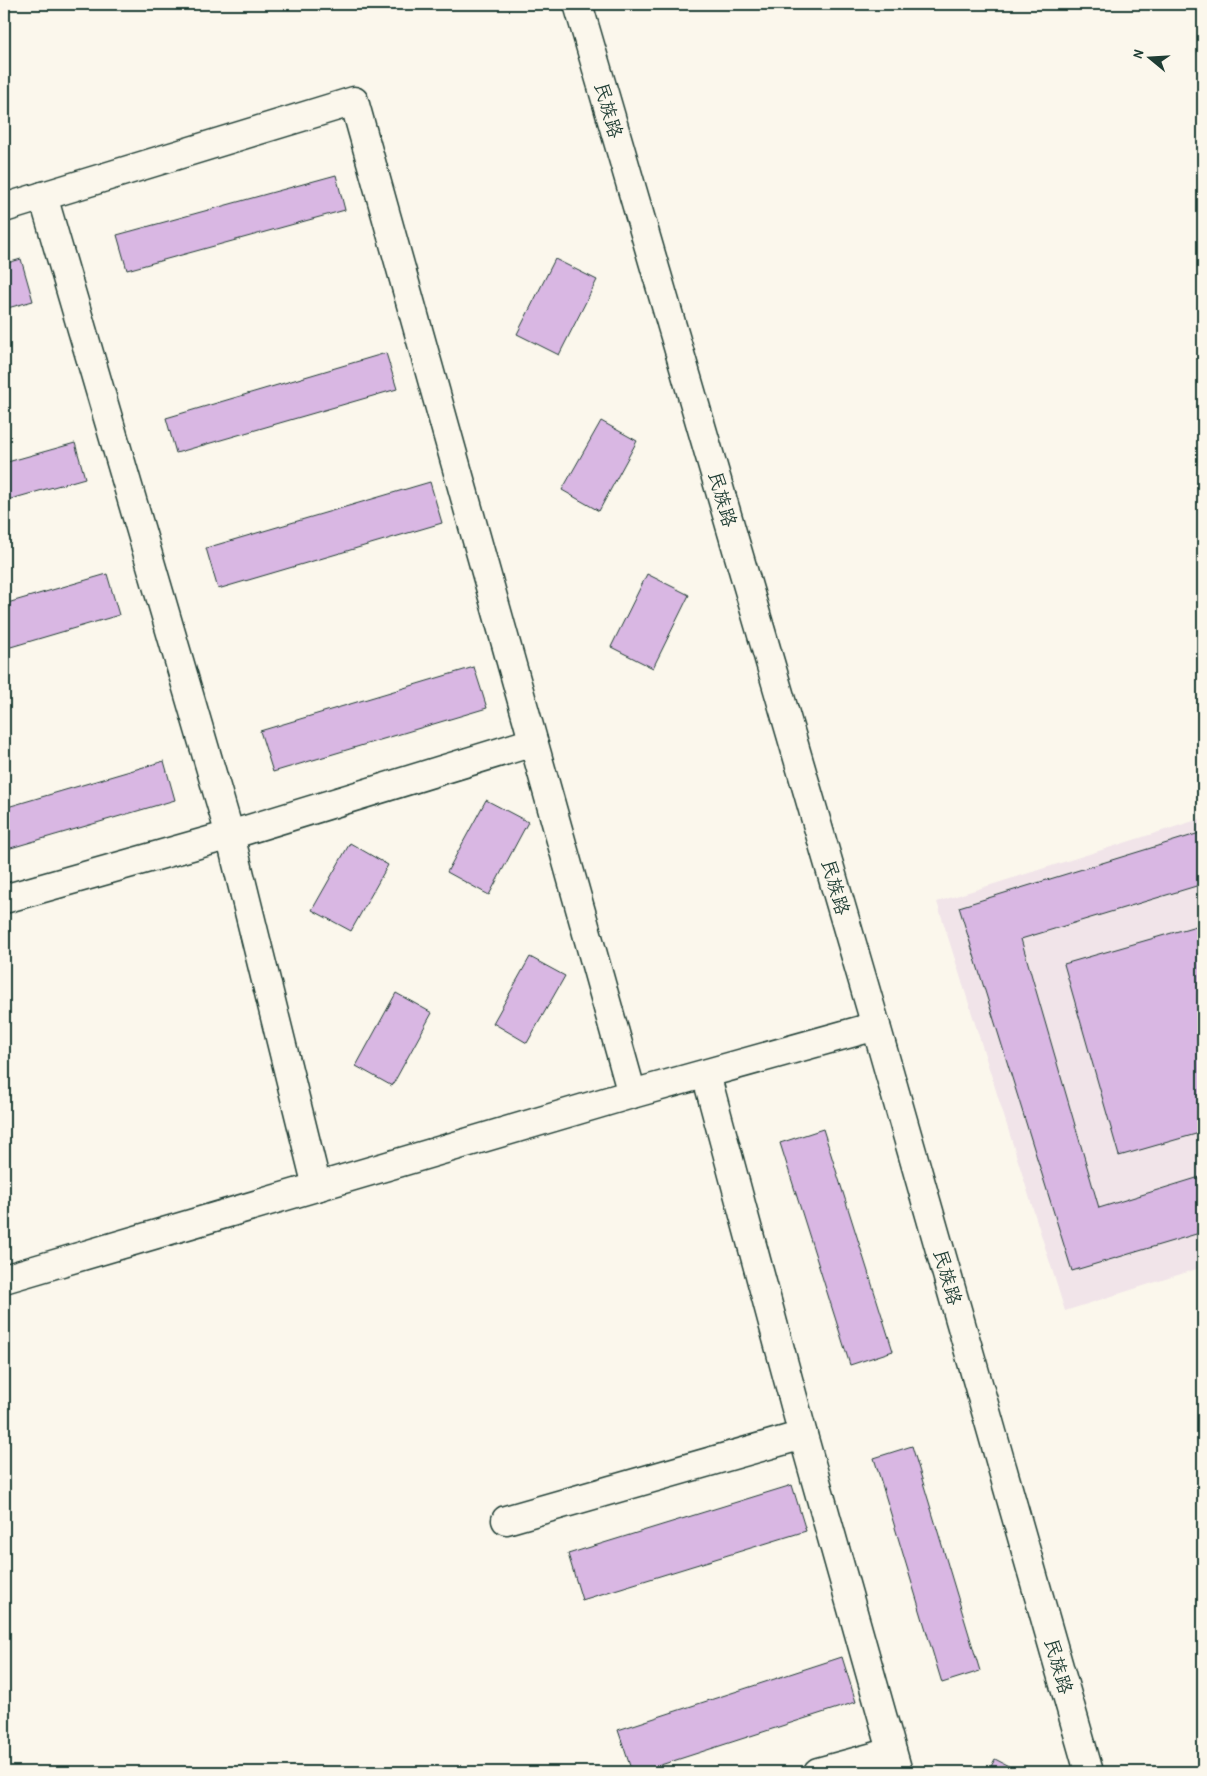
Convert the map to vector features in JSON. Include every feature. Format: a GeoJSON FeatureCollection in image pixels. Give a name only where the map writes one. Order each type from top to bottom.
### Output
{"type":"FeatureCollection","features":[{"type":"Feature","properties":{"kind":"street","name":"民族路"},"geometry":{"type":"LineString","coordinates":[[578,4],[876,1026],[1089,1772]]}},
{"type":"Feature","properties":{"kind":"street"},"geometry":{"type":"LineString","coordinates":[[4,208],[354,101],[632,1094]]}},
{"type":"Feature","properties":{"kind":"street"},"geometry":{"type":"LineString","coordinates":[[43,196],[230,835],[317,1187]]}},
{"type":"Feature","properties":{"kind":"street"},"geometry":{"type":"LineString","coordinates":[[4,899],[230,835],[533,742]]}},
{"type":"Feature","properties":{"kind":"street"},"geometry":{"type":"LineString","coordinates":[[4,1279],[632,1094],[876,1026]]}},
{"type":"Feature","properties":{"kind":"street"},"geometry":{"type":"LineString","coordinates":[[706,1074],[803,1435],[895,1762],[818,1772]]}},
{"type":"Feature","properties":{"kind":"street"},"geometry":{"type":"LineString","coordinates":[[506,1520],[803,1435]]}},
{"type":"Feature","properties":{"kind":"shaded area"},"geometry":{"type":"Polygon","coordinates":[[[1203,818],[1203,1267],[1065,1311],[937,902],[1203,818]]]}},
{"type":"Feature","properties":{"kind":"building"},"geometry":{"type":"Polygon","coordinates":[[[336,175],[345,210],[127,270],[117,235],[336,175]]]}},
{"type":"Feature","properties":{"kind":"building"},"geometry":{"type":"Polygon","coordinates":[[[21,259],[33,301],[4,309],[4,264],[21,259]]]}},
{"type":"Feature","properties":{"kind":"building"},"geometry":{"type":"Polygon","coordinates":[[[555,259],[597,280],[559,355],[517,334],[555,259]]]}},
{"type":"Feature","properties":{"kind":"building"},"geometry":{"type":"Polygon","coordinates":[[[386,353],[397,389],[176,453],[166,418],[386,353]]]}},
{"type":"Feature","properties":{"kind":"building"},"geometry":{"type":"Polygon","coordinates":[[[601,421],[637,441],[599,511],[562,490],[601,421]]]}},
{"type":"Feature","properties":{"kind":"building"},"geometry":{"type":"Polygon","coordinates":[[[75,443],[85,478],[4,501],[4,463],[75,443]]]}},
{"type":"Feature","properties":{"kind":"building"},"geometry":{"type":"Polygon","coordinates":[[[430,482],[442,523],[218,589],[206,548],[430,482]]]}},
{"type":"Feature","properties":{"kind":"building"},"geometry":{"type":"Polygon","coordinates":[[[107,574],[119,615],[4,649],[4,604],[107,574]]]}},
{"type":"Feature","properties":{"kind":"building"},"geometry":{"type":"Polygon","coordinates":[[[647,574],[689,595],[653,668],[611,647],[647,574]]]}},
{"type":"Feature","properties":{"kind":"building"},"geometry":{"type":"Polygon","coordinates":[[[474,667],[487,708],[273,772],[260,731],[474,667]]]}},
{"type":"Feature","properties":{"kind":"building"},"geometry":{"type":"Polygon","coordinates":[[[164,761],[175,800],[4,850],[4,808],[164,761]]]}},
{"type":"Feature","properties":{"kind":"building"},"geometry":{"type":"Polygon","coordinates":[[[486,800],[528,822],[489,895],[447,872],[486,800]]]}},
{"type":"Feature","properties":{"kind":"building"},"geometry":{"type":"Polygon","coordinates":[[[1203,832],[1203,884],[1021,939],[1099,1208],[1203,1176],[1203,1232],[1072,1271],[959,907],[1203,832]]]}},
{"type":"Feature","properties":{"kind":"building"},"geometry":{"type":"Polygon","coordinates":[[[350,843],[388,865],[351,931],[312,910],[350,843]]]}},
{"type":"Feature","properties":{"kind":"building"},"geometry":{"type":"Polygon","coordinates":[[[1203,924],[1203,1132],[1119,1156],[1064,964],[1203,924]]]}},
{"type":"Feature","properties":{"kind":"building"},"geometry":{"type":"Polygon","coordinates":[[[530,957],[565,976],[527,1043],[493,1023],[530,957]]]}},
{"type":"Feature","properties":{"kind":"building"},"geometry":{"type":"Polygon","coordinates":[[[396,993],[432,1013],[392,1086],[356,1066],[396,993]]]}},
{"type":"Feature","properties":{"kind":"building"},"geometry":{"type":"Polygon","coordinates":[[[823,1129],[893,1351],[850,1365],[780,1143],[823,1129]]]}},
{"type":"Feature","properties":{"kind":"building"},"geometry":{"type":"Polygon","coordinates":[[[912,1446],[980,1671],[942,1683],[874,1458],[912,1446]]]}},
{"type":"Feature","properties":{"kind":"building"},"geometry":{"type":"Polygon","coordinates":[[[792,1485],[806,1531],[582,1600],[568,1554],[792,1485]]]}},
{"type":"Feature","properties":{"kind":"building"},"geometry":{"type":"Polygon","coordinates":[[[842,1657],[856,1702],[639,1772],[632,1772],[618,1730],[842,1657]]]}},
{"type":"Feature","properties":{"kind":"building"},"geometry":{"type":"Polygon","coordinates":[[[995,1759],[1020,1772],[988,1772],[995,1759]]]}}]}
